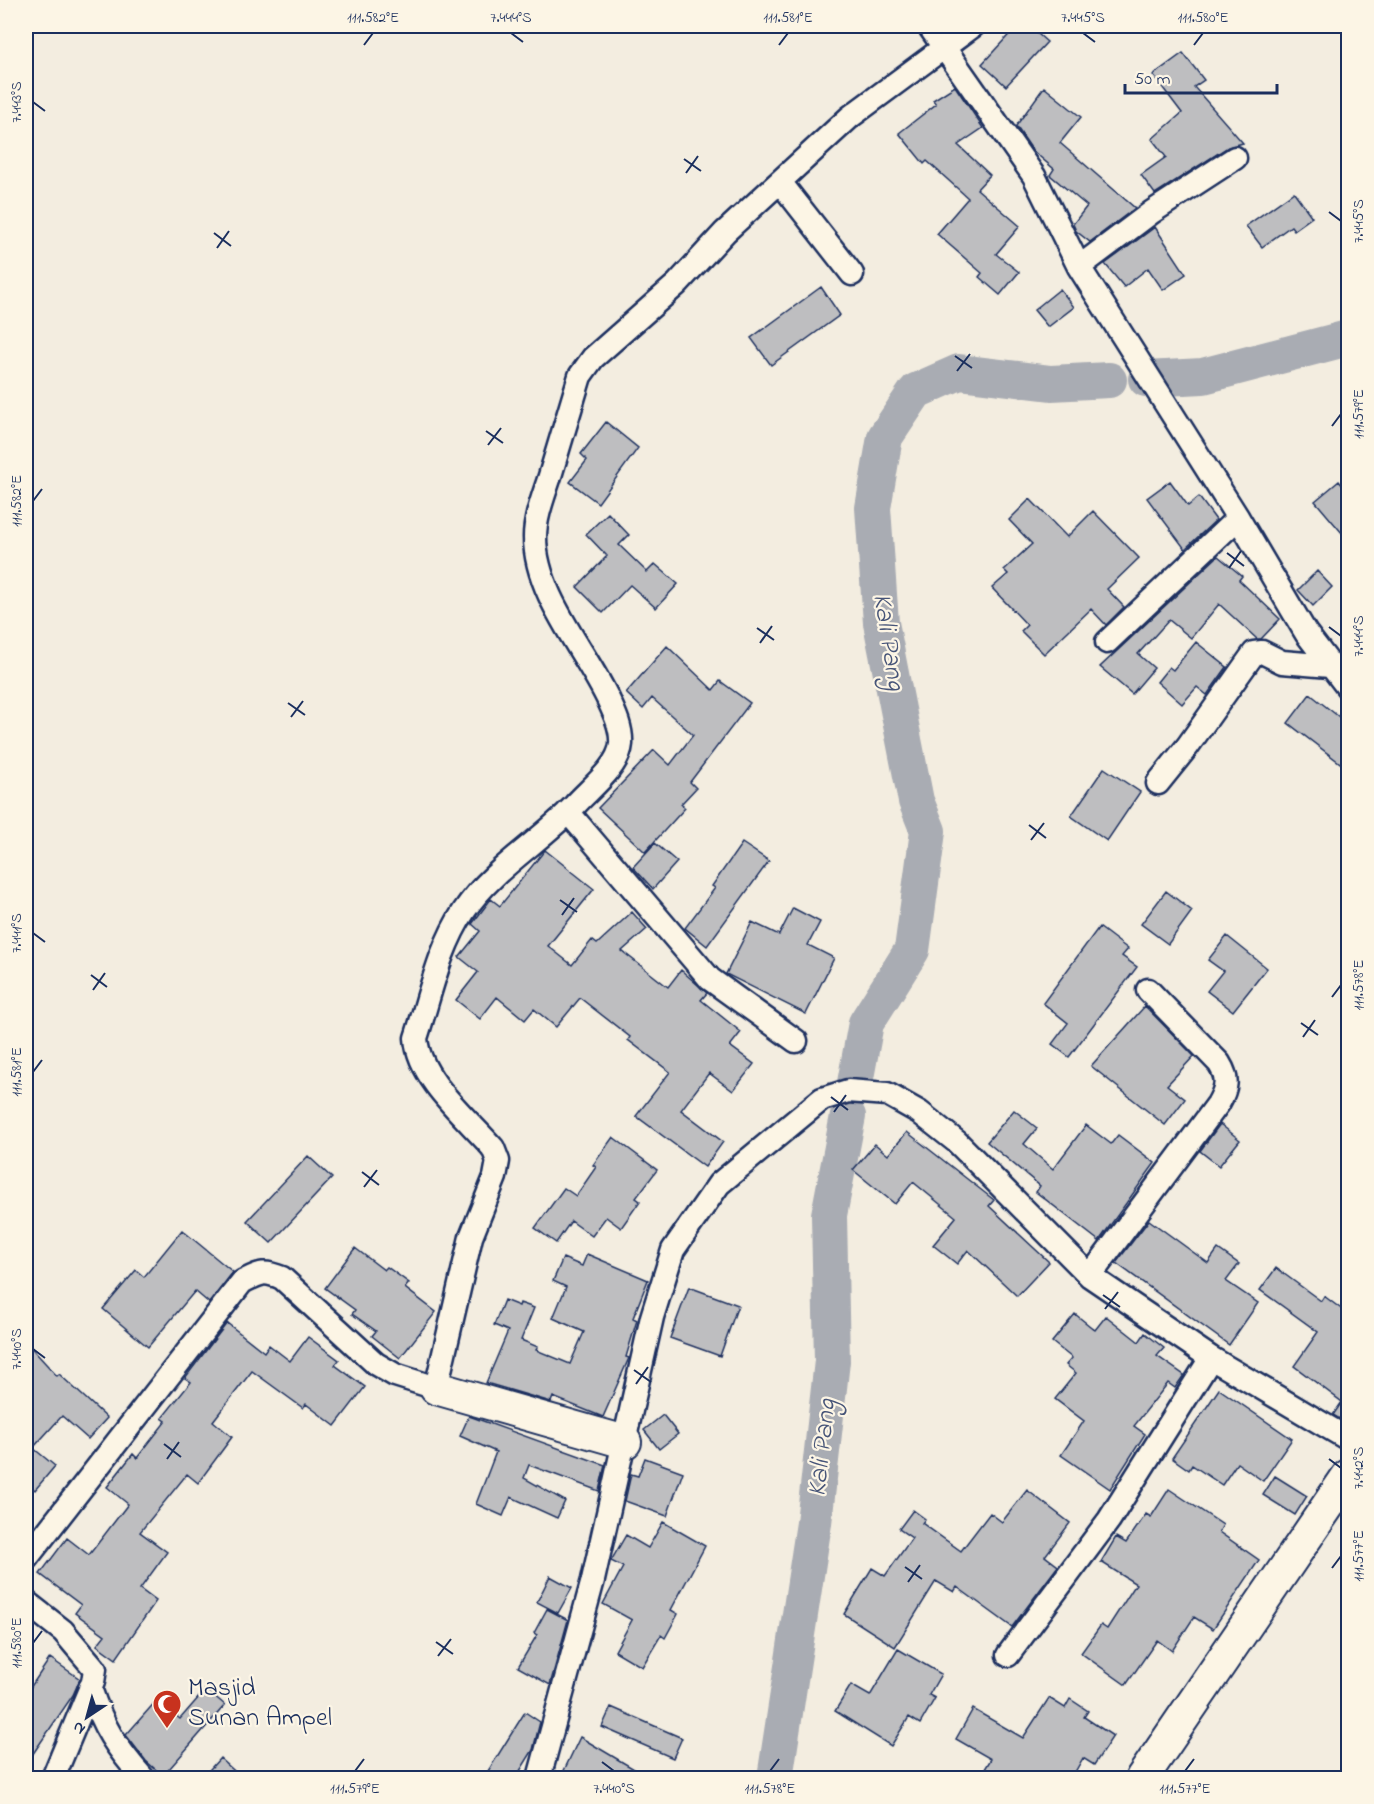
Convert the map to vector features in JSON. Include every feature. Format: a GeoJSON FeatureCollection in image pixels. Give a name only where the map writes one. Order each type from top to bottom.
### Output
{"type":"FeatureCollection","features":[{"type":"Feature","properties":{"kind":"street"},"geometry":{"type":"LineString","coordinates":[[929,26],[1034,176],[1079,267],[1238,518],[1306,633],[1348,688]]}},
{"type":"Feature","properties":{"kind":"street"},"geometry":{"type":"LineString","coordinates":[[436,1388],[471,1237],[495,1177],[498,1161],[494,1148],[426,1072],[417,1054],[416,1038],[449,937],[464,910],[485,887],[568,812],[604,773],[618,754],[621,743],[618,722],[604,690],[555,606],[540,566],[535,537],[541,506],[580,376],[593,358],[677,284],[726,232],[850,117],[973,26]]}},
{"type":"Feature","properties":{"kind":"street"},"geometry":{"type":"LineString","coordinates":[[1079,267],[1152,212],[1235,158]]}},
{"type":"Feature","properties":{"kind":"street"},"geometry":{"type":"LineString","coordinates":[[780,182],[852,274]]}},
{"type":"Feature","properties":{"kind":"street"},"geometry":{"type":"LineString","coordinates":[[1107,642],[1238,518]]}},
{"type":"Feature","properties":{"kind":"street"},"geometry":{"type":"LineString","coordinates":[[1158,783],[1187,747],[1254,653],[1262,652],[1282,662],[1329,666]]}},
{"type":"Feature","properties":{"kind":"street"},"geometry":{"type":"LineString","coordinates":[[568,812],[710,980],[796,1041]]}},
{"type":"Feature","properties":{"kind":"street"},"geometry":{"type":"LineString","coordinates":[[1090,1276],[1218,1104],[1227,1083],[1226,1074],[1219,1063],[1148,990]]}},
{"type":"Feature","properties":{"kind":"street"},"geometry":{"type":"LineString","coordinates":[[539,1779],[593,1580],[652,1317],[673,1250],[719,1184],[822,1099],[848,1091],[887,1094],[919,1112],[957,1142],[1090,1276],[1211,1358],[1348,1439]]}},
{"type":"Feature","properties":{"kind":"street"},"geometry":{"type":"LineString","coordinates":[[26,1559],[242,1282],[267,1272],[282,1278],[376,1364],[394,1375],[625,1442]]}},
{"type":"Feature","properties":{"kind":"street"},"geometry":{"type":"LineString","coordinates":[[1008,1655],[1109,1520],[1211,1358]]}},
{"type":"Feature","properties":{"kind":"street"},"geometry":{"type":"LineString","coordinates":[[1142,1779],[1348,1476]]}},
{"type":"Feature","properties":{"kind":"street"},"geometry":{"type":"LineString","coordinates":[[26,1602],[63,1631],[95,1669],[90,1688],[53,1779]]}},
{"type":"Feature","properties":{"kind":"street"},"geometry":{"type":"LineString","coordinates":[[90,1688],[101,1722],[121,1753],[143,1779]]}},
{"type":"Feature","properties":{"kind":"building"},"geometry":{"type":"Polygon","coordinates":[[[1017,26],[1029,26],[1047,42],[1006,86],[982,64],[1017,26]]]}},
{"type":"Feature","properties":{"kind":"building"},"geometry":{"type":"Polygon","coordinates":[[[1183,53],[1204,80],[1194,87],[1243,143],[1228,147],[1155,194],[1141,175],[1166,157],[1152,139],[1182,113],[1153,75],[1183,53]]]}},
{"type":"Feature","properties":{"kind":"building"},"geometry":{"type":"Polygon","coordinates":[[[955,86],[983,128],[958,145],[990,175],[977,189],[1020,226],[996,254],[1019,272],[1000,295],[979,277],[982,273],[937,234],[968,198],[927,161],[924,164],[899,133],[936,104],[933,100],[955,86]]]}},
{"type":"Feature","properties":{"kind":"building"},"geometry":{"type":"Polygon","coordinates":[[[1044,87],[1081,117],[1060,143],[1135,208],[1090,242],[1076,231],[1073,224],[1087,206],[1050,175],[1054,169],[1033,151],[1016,126],[1044,87]]]}},
{"type":"Feature","properties":{"kind":"building"},"geometry":{"type":"Polygon","coordinates":[[[1294,192],[1312,217],[1294,230],[1291,226],[1262,247],[1246,226],[1294,192]]]}},
{"type":"Feature","properties":{"kind":"building"},"geometry":{"type":"Polygon","coordinates":[[[1155,227],[1186,274],[1163,290],[1148,268],[1124,287],[1105,264],[1155,227]]]}},
{"type":"Feature","properties":{"kind":"building"},"geometry":{"type":"Polygon","coordinates":[[[821,287],[840,315],[771,365],[751,338],[821,287]]]}},
{"type":"Feature","properties":{"kind":"building"},"geometry":{"type":"Polygon","coordinates":[[[1060,289],[1074,307],[1048,327],[1034,310],[1060,289]]]}},
{"type":"Feature","properties":{"kind":"building"},"geometry":{"type":"Polygon","coordinates":[[[606,422],[638,448],[598,503],[570,482],[587,460],[581,454],[606,422]]]}},
{"type":"Feature","properties":{"kind":"building"},"geometry":{"type":"Polygon","coordinates":[[[1170,481],[1188,506],[1199,497],[1216,520],[1185,549],[1147,498],[1170,481]]]}},
{"type":"Feature","properties":{"kind":"building"},"geometry":{"type":"Polygon","coordinates":[[[1339,481],[1348,492],[1348,540],[1315,501],[1339,481]]]}},
{"type":"Feature","properties":{"kind":"building"},"geometry":{"type":"Polygon","coordinates":[[[1030,499],[1067,537],[1093,511],[1139,558],[1107,589],[1124,607],[1106,625],[1091,609],[1044,654],[1021,631],[1027,625],[992,588],[1008,574],[1004,570],[1032,544],[1009,520],[1030,499]]]}},
{"type":"Feature","properties":{"kind":"building"},"geometry":{"type":"Polygon","coordinates":[[[608,513],[629,535],[619,545],[647,572],[655,564],[678,584],[656,608],[630,585],[603,613],[577,587],[607,556],[586,534],[608,513]]]}},
{"type":"Feature","properties":{"kind":"building"},"geometry":{"type":"Polygon","coordinates":[[[1218,556],[1242,576],[1239,580],[1280,619],[1261,639],[1257,639],[1219,604],[1191,638],[1169,620],[1138,654],[1154,668],[1132,694],[1100,667],[1218,556]]]}},
{"type":"Feature","properties":{"kind":"building"},"geometry":{"type":"Polygon","coordinates":[[[1317,571],[1332,587],[1313,606],[1298,590],[1317,571]]]}},
{"type":"Feature","properties":{"kind":"building"},"geometry":{"type":"Polygon","coordinates":[[[1196,642],[1227,667],[1207,695],[1197,687],[1182,704],[1157,682],[1169,667],[1173,670],[1196,642]]]}},
{"type":"Feature","properties":{"kind":"building"},"geometry":{"type":"Polygon","coordinates":[[[667,646],[713,690],[720,681],[750,703],[690,782],[696,788],[681,804],[685,808],[645,852],[598,808],[654,750],[670,765],[693,735],[652,698],[643,709],[626,693],[667,646]]]}},
{"type":"Feature","properties":{"kind":"building"},"geometry":{"type":"Polygon","coordinates":[[[1310,694],[1348,724],[1348,769],[1288,723],[1310,694]]]}},
{"type":"Feature","properties":{"kind":"building"},"geometry":{"type":"Polygon","coordinates":[[[1104,768],[1140,792],[1107,841],[1071,816],[1104,768]]]}},
{"type":"Feature","properties":{"kind":"building"},"geometry":{"type":"Polygon","coordinates":[[[655,843],[677,862],[653,889],[633,867],[655,843]]]}},
{"type":"Feature","properties":{"kind":"building"},"geometry":{"type":"Polygon","coordinates":[[[742,843],[769,861],[707,946],[685,928],[715,888],[712,886],[742,843]]]}},
{"type":"Feature","properties":{"kind":"building"},"geometry":{"type":"Polygon","coordinates":[[[545,850],[594,889],[548,946],[572,965],[592,940],[597,944],[632,912],[647,929],[622,951],[668,987],[681,970],[707,993],[701,1000],[741,1032],[730,1046],[754,1064],[733,1091],[709,1073],[681,1110],[723,1142],[705,1167],[636,1116],[670,1072],[628,1040],[630,1037],[580,998],[556,1027],[534,1009],[525,1020],[497,997],[480,1019],[456,1000],[478,972],[459,957],[480,931],[472,924],[491,899],[500,906],[545,850]]]}},
{"type":"Feature","properties":{"kind":"building"},"geometry":{"type":"Polygon","coordinates":[[[1166,891],[1192,911],[1168,944],[1141,924],[1166,891]]]}},
{"type":"Feature","properties":{"kind":"building"},"geometry":{"type":"Polygon","coordinates":[[[793,908],[820,922],[808,945],[834,958],[806,1014],[726,974],[752,922],[779,935],[793,908]]]}},
{"type":"Feature","properties":{"kind":"building"},"geometry":{"type":"Polygon","coordinates":[[[1099,927],[1128,949],[1122,956],[1137,967],[1069,1057],[1052,1044],[1068,1023],[1043,1003],[1099,927]]]}},
{"type":"Feature","properties":{"kind":"building"},"geometry":{"type":"Polygon","coordinates":[[[1227,936],[1267,968],[1233,1011],[1207,991],[1223,971],[1208,960],[1227,936]]]}},
{"type":"Feature","properties":{"kind":"building"},"geometry":{"type":"Polygon","coordinates":[[[1145,1006],[1194,1056],[1167,1085],[1185,1099],[1165,1125],[1091,1066],[1145,1006]]]}},
{"type":"Feature","properties":{"kind":"building"},"geometry":{"type":"Polygon","coordinates":[[[1014,1110],[1037,1128],[1024,1144],[1053,1169],[1086,1125],[1111,1144],[1118,1135],[1155,1163],[1099,1241],[1036,1192],[1040,1186],[987,1142],[1014,1110]]]}},
{"type":"Feature","properties":{"kind":"building"},"geometry":{"type":"Polygon","coordinates":[[[1220,1124],[1240,1140],[1219,1166],[1200,1151],[1220,1124]]]}},
{"type":"Feature","properties":{"kind":"building"},"geometry":{"type":"Polygon","coordinates":[[[907,1132],[994,1200],[989,1206],[1049,1262],[1017,1296],[968,1250],[957,1264],[933,1245],[956,1217],[913,1182],[895,1204],[853,1170],[875,1144],[888,1155],[907,1132]]]}},
{"type":"Feature","properties":{"kind":"building"},"geometry":{"type":"Polygon","coordinates":[[[613,1137],[657,1170],[636,1198],[640,1201],[621,1228],[606,1217],[592,1236],[571,1221],[556,1243],[535,1228],[564,1188],[576,1196],[596,1167],[593,1165],[613,1137]]]}},
{"type":"Feature","properties":{"kind":"building"},"geometry":{"type":"Polygon","coordinates":[[[308,1156],[332,1178],[271,1243],[247,1221],[308,1156]]]}},
{"type":"Feature","properties":{"kind":"building"},"geometry":{"type":"Polygon","coordinates":[[[1149,1220],[1208,1263],[1218,1249],[1239,1264],[1226,1281],[1258,1303],[1229,1345],[1116,1263],[1149,1220]]]}},
{"type":"Feature","properties":{"kind":"building"},"geometry":{"type":"Polygon","coordinates":[[[182,1230],[233,1272],[209,1303],[195,1291],[148,1347],[103,1309],[136,1270],[144,1277],[182,1230]]]}},
{"type":"Feature","properties":{"kind":"building"},"geometry":{"type":"Polygon","coordinates":[[[355,1248],[384,1270],[387,1267],[409,1283],[405,1288],[436,1312],[400,1358],[372,1336],[376,1331],[352,1314],[355,1310],[325,1288],[355,1248]]]}},
{"type":"Feature","properties":{"kind":"building"},"geometry":{"type":"Polygon","coordinates":[[[587,1254],[648,1280],[633,1318],[637,1320],[626,1357],[629,1358],[603,1417],[553,1397],[551,1402],[486,1383],[508,1331],[494,1325],[504,1300],[519,1306],[520,1303],[534,1308],[521,1340],[538,1347],[536,1350],[570,1364],[584,1332],[553,1318],[566,1287],[553,1281],[563,1258],[582,1266],[587,1254]]]}},
{"type":"Feature","properties":{"kind":"building"},"geometry":{"type":"Polygon","coordinates":[[[1276,1268],[1321,1301],[1324,1296],[1348,1314],[1348,1424],[1333,1415],[1342,1402],[1294,1366],[1318,1332],[1260,1290],[1276,1268]]]}},
{"type":"Feature","properties":{"kind":"building"},"geometry":{"type":"Polygon","coordinates":[[[689,1287],[738,1305],[720,1356],[670,1338],[689,1287]]]}},
{"type":"Feature","properties":{"kind":"building"},"geometry":{"type":"Polygon","coordinates":[[[1075,1314],[1095,1330],[1106,1316],[1139,1342],[1145,1333],[1164,1348],[1157,1356],[1184,1375],[1175,1388],[1168,1383],[1134,1426],[1145,1434],[1110,1489],[1061,1455],[1084,1421],[1055,1399],[1076,1373],[1066,1365],[1072,1358],[1052,1342],[1075,1314]]]}},
{"type":"Feature","properties":{"kind":"building"},"geometry":{"type":"Polygon","coordinates":[[[227,1323],[264,1352],[269,1345],[290,1361],[308,1337],[339,1360],[335,1365],[365,1387],[335,1426],[306,1404],[303,1408],[252,1371],[213,1421],[232,1437],[198,1483],[187,1474],[140,1532],[167,1552],[140,1589],[156,1601],[116,1659],[97,1645],[105,1635],[75,1613],[81,1605],[40,1574],[67,1538],[89,1555],[128,1504],[107,1487],[133,1454],[137,1458],[166,1421],[162,1418],[191,1382],[185,1378],[227,1323]]]}},
{"type":"Feature","properties":{"kind":"building"},"geometry":{"type":"Polygon","coordinates":[[[26,1342],[57,1376],[59,1374],[107,1418],[88,1439],[62,1416],[33,1448],[55,1466],[35,1490],[26,1482],[26,1342]]]}},
{"type":"Feature","properties":{"kind":"building"},"geometry":{"type":"Polygon","coordinates":[[[1219,1389],[1292,1439],[1263,1481],[1237,1463],[1222,1485],[1192,1465],[1189,1470],[1172,1458],[1219,1389]]]}},
{"type":"Feature","properties":{"kind":"building"},"geometry":{"type":"Polygon","coordinates":[[[663,1415],[678,1434],[659,1449],[644,1430],[663,1415]]]}},
{"type":"Feature","properties":{"kind":"building"},"geometry":{"type":"Polygon","coordinates":[[[469,1416],[605,1465],[599,1491],[529,1465],[524,1478],[565,1501],[557,1518],[511,1497],[503,1516],[476,1504],[496,1452],[460,1436],[469,1416]]]}},
{"type":"Feature","properties":{"kind":"building"},"geometry":{"type":"Polygon","coordinates":[[[645,1458],[683,1472],[667,1516],[625,1501],[631,1474],[638,1476],[645,1458]]]}},
{"type":"Feature","properties":{"kind":"building"},"geometry":{"type":"Polygon","coordinates":[[[1275,1476],[1307,1496],[1295,1515],[1263,1495],[1275,1476]]]}},
{"type":"Feature","properties":{"kind":"building"},"geometry":{"type":"Polygon","coordinates":[[[1169,1489],[1223,1525],[1219,1532],[1259,1560],[1213,1629],[1194,1617],[1172,1651],[1157,1640],[1126,1685],[1081,1653],[1101,1625],[1107,1629],[1136,1584],[1101,1562],[1116,1537],[1126,1543],[1146,1514],[1151,1517],[1169,1489]]]}},
{"type":"Feature","properties":{"kind":"building"},"geometry":{"type":"Polygon","coordinates":[[[1027,1490],[1070,1523],[1045,1556],[1058,1566],[1012,1627],[957,1587],[954,1592],[936,1581],[895,1647],[844,1614],[872,1568],[885,1576],[912,1538],[899,1529],[913,1510],[925,1519],[922,1523],[961,1551],[990,1513],[1002,1522],[1027,1490]]]}},
{"type":"Feature","properties":{"kind":"building"},"geometry":{"type":"Polygon","coordinates":[[[663,1522],[705,1546],[671,1610],[678,1614],[665,1638],[661,1635],[642,1667],[615,1651],[632,1620],[603,1604],[623,1567],[611,1561],[626,1535],[648,1548],[663,1522]]]}},
{"type":"Feature","properties":{"kind":"building"},"geometry":{"type":"Polygon","coordinates":[[[550,1576],[572,1588],[558,1613],[537,1602],[550,1576]]]}},
{"type":"Feature","properties":{"kind":"building"},"geometry":{"type":"Polygon","coordinates":[[[547,1609],[568,1620],[550,1685],[518,1667],[537,1635],[534,1633],[547,1609]]]}},
{"type":"Feature","properties":{"kind":"building"},"geometry":{"type":"Polygon","coordinates":[[[898,1649],[941,1674],[929,1695],[935,1698],[920,1724],[909,1717],[891,1746],[835,1711],[851,1685],[870,1696],[898,1649]]]}},
{"type":"Feature","properties":{"kind":"building"},"geometry":{"type":"Polygon","coordinates":[[[50,1658],[80,1679],[73,1695],[26,1764],[26,1694],[50,1658]]]}},
{"type":"Feature","properties":{"kind":"building","name":"Masjid Sunan Ampel"},"geometry":{"type":"Polygon","coordinates":[[[206,1689],[225,1705],[163,1776],[146,1761],[126,1735],[157,1700],[180,1719],[206,1689]]]}},
{"type":"Feature","properties":{"kind":"building"},"geometry":{"type":"Polygon","coordinates":[[[1049,1698],[1065,1708],[1070,1699],[1088,1711],[1084,1717],[1113,1736],[1094,1765],[1083,1758],[1071,1779],[979,1779],[991,1759],[956,1739],[973,1709],[1023,1738],[1049,1698]]]}},
{"type":"Feature","properties":{"kind":"building"},"geometry":{"type":"Polygon","coordinates":[[[611,1707],[682,1738],[673,1758],[602,1727],[611,1707]]]}},
{"type":"Feature","properties":{"kind":"building"},"geometry":{"type":"Polygon","coordinates":[[[525,1712],[540,1722],[533,1750],[515,1779],[483,1779],[525,1712]]]}},
{"type":"Feature","properties":{"kind":"building"},"geometry":{"type":"Polygon","coordinates":[[[580,1737],[651,1779],[560,1779],[580,1737]]]}},
{"type":"Feature","properties":{"kind":"building"},"geometry":{"type":"Polygon","coordinates":[[[220,1758],[243,1779],[201,1779],[220,1758]]]}},
{"type":"Feature","properties":{"kind":"waterway","name":"Kali Pang"},"geometry":{"type":"LineString","coordinates":[[1146,379],[1203,376],[1348,338]]}},
{"type":"Feature","properties":{"kind":"waterway","name":"Kali Pang"},"geometry":{"type":"LineString","coordinates":[[855,1083],[866,1023],[912,950],[928,831],[916,801],[881,623],[873,508],[885,437],[916,391],[959,372],[1051,383],[1109,380]]}},
{"type":"Feature","properties":{"kind":"waterway","name":"Kali Pang"},"geometry":{"type":"LineString","coordinates":[[775,1778],[814,1523],[832,1361],[829,1215],[848,1116]]}},
{"type":"Feature","properties":{"kind":"place","name":"Masjid Sunan Ampel"},"geometry":{"type":"Point","coordinates":[167,1730]}}]}
